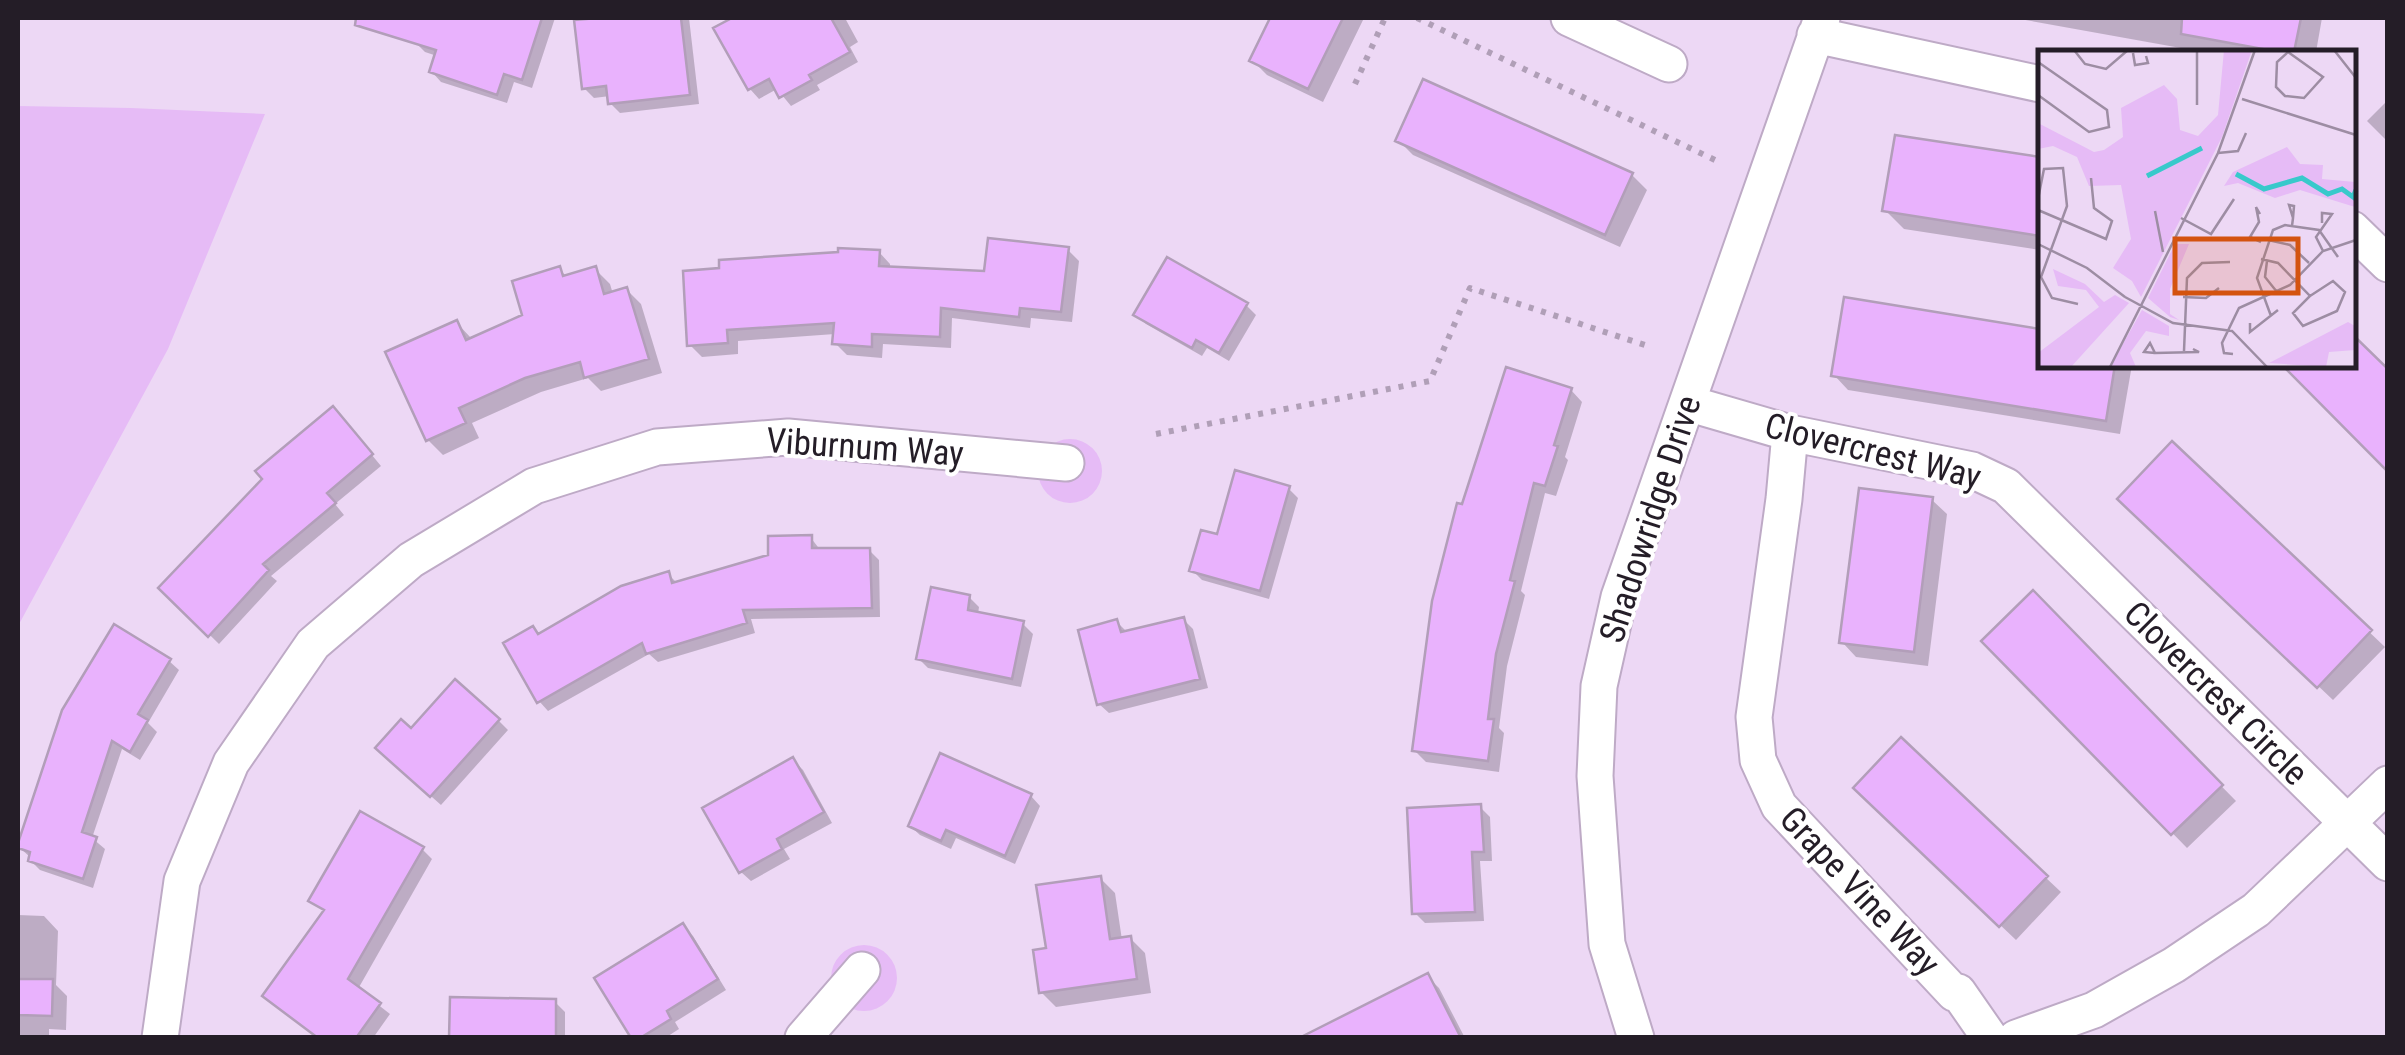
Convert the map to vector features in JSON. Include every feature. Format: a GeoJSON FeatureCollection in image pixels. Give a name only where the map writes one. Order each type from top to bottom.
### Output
{"type":"FeatureCollection","features":[{"type":"Feature","properties":{"kind":"street"},"geometry":{"type":"LineString","coordinates":[[1569,18],[1669,64]]}},
{"type":"Feature","properties":{"kind":"street"},"geometry":{"type":"LineString","coordinates":[[1819,26],[2038,83]]}},
{"type":"Feature","properties":{"kind":"street","name":"Shadowridge Drive"},"geometry":{"type":"LineString","coordinates":[[1636,1038],[1607,944],[1595,776],[1599,686],[1619,597],[1819,26]]}},
{"type":"Feature","properties":{"kind":"street"},"geometry":{"type":"LineString","coordinates":[[2355,232],[2388,264]]}},
{"type":"Feature","properties":{"kind":"street","name":"Clovercrest Way"},"geometry":{"type":"LineString","coordinates":[[1687,403],[1790,433],[1972,470],[2006,486],[2044,523]]}},
{"type":"Feature","properties":{"kind":"street","name":"Grape Vine Way"},"geometry":{"type":"LineString","coordinates":[[1790,433],[1754,717],[1758,760],[1779,806],[1954,993],[1958,992],[1990,1038]]}},
{"type":"Feature","properties":{"kind":"street","name":"Viburnum Way"},"geometry":{"type":"LineString","coordinates":[[160,1038],[182,881],[230,763],[313,644],[411,560],[534,486],[657,447],[788,436],[1066,463]]}},
{"type":"Feature","properties":{"kind":"street","name":"Clovercrest Circle"},"geometry":{"type":"LineString","coordinates":[[2044,523],[2388,863]]}},
{"type":"Feature","properties":{"kind":"street"},"geometry":{"type":"LineString","coordinates":[[2016,1038],[2094,1010],[2174,965],[2256,910],[2388,784]]}},
{"type":"Feature","properties":{"kind":"street"},"geometry":{"type":"LineString","coordinates":[[803,1038],[862,970]]}},
{"type":"Feature","properties":{"kind":"path"},"geometry":{"type":"LineString","coordinates":[[1355,84],[1385,18]]}},
{"type":"Feature","properties":{"kind":"path"},"geometry":{"type":"LineString","coordinates":[[1417,18],[1715,160]]}},
{"type":"Feature","properties":{"kind":"path"},"geometry":{"type":"LineString","coordinates":[[1156,434],[1430,381],[1470,288],[1648,346]]}},
{"type":"Feature","properties":{"kind":"shaded area"},"geometry":{"type":"Polygon","coordinates":[[[18,106],[265,114],[168,349],[18,626],[18,106]]]}},
{"type":"Feature","properties":{"kind":"shaded area"},"geometry":{"type":"Polygon","coordinates":[[[1070,439],[1093,448],[1102,471],[1093,494],[1070,503],[1047,494],[1038,471],[1047,448],[1070,439]]]}},
{"type":"Feature","properties":{"kind":"shaded area"},"geometry":{"type":"Polygon","coordinates":[[[864,945],[887,955],[897,978],[887,1001],[864,1011],[841,1001],[831,978],[841,955],[864,945]]]}},
{"type":"Feature","properties":{"kind":"building"},"geometry":{"type":"Polygon","coordinates":[[[356,18],[542,18],[522,80],[504,74],[497,95],[429,72],[436,50],[355,25],[356,18]]]}},
{"type":"Feature","properties":{"kind":"building"},"geometry":{"type":"Polygon","coordinates":[[[681,18],[690,95],[608,104],[606,86],[582,89],[574,20],[681,18]]]}},
{"type":"Feature","properties":{"kind":"building"},"geometry":{"type":"Polygon","coordinates":[[[732,18],[831,18],[850,52],[779,98],[769,79],[748,90],[713,28],[732,18]]]}},
{"type":"Feature","properties":{"kind":"building"},"geometry":{"type":"Polygon","coordinates":[[[1270,18],[1343,18],[1308,89],[1249,61],[1270,18]]]}},
{"type":"Feature","properties":{"kind":"building"},"geometry":{"type":"Polygon","coordinates":[[[2182,18],[2301,18],[2294,50],[2268,50],[2181,34],[2182,18]]]}},
{"type":"Feature","properties":{"kind":"building"},"geometry":{"type":"Polygon","coordinates":[[[1423,79],[1633,173],[1605,235],[1395,141],[1423,79]]]}},
{"type":"Feature","properties":{"kind":"building"},"geometry":{"type":"Polygon","coordinates":[[[1895,135],[2038,157],[2038,236],[1882,211],[1895,135]]]}},
{"type":"Feature","properties":{"kind":"building"},"geometry":{"type":"Polygon","coordinates":[[[988,238],[1069,247],[1061,312],[1020,308],[1019,317],[941,308],[940,337],[872,334],[872,347],[832,344],[834,323],[727,330],[728,343],[687,346],[683,271],[719,268],[719,260],[838,252],[838,248],[880,250],[879,266],[984,271],[988,238]]]}},
{"type":"Feature","properties":{"kind":"building"},"geometry":{"type":"Polygon","coordinates":[[[1167,257],[1248,303],[1219,353],[1196,340],[1192,348],[1133,315],[1167,257]]]}},
{"type":"Feature","properties":{"kind":"building"},"geometry":{"type":"Polygon","coordinates":[[[560,266],[563,276],[596,266],[604,294],[627,287],[649,359],[584,378],[580,362],[525,378],[459,408],[466,423],[426,441],[385,352],[457,320],[466,340],[522,315],[512,281],[560,266]]]}},
{"type":"Feature","properties":{"kind":"building"},"geometry":{"type":"Polygon","coordinates":[[[1844,297],[2038,329],[2038,368],[2115,368],[2106,421],[1831,376],[1844,297]]]}},
{"type":"Feature","properties":{"kind":"building"},"geometry":{"type":"Polygon","coordinates":[[[2355,337],[2388,369],[2388,472],[2285,368],[2355,368],[2355,337]]]}},
{"type":"Feature","properties":{"kind":"building"},"geometry":{"type":"Polygon","coordinates":[[[1506,367],[1572,388],[1545,486],[1534,483],[1510,580],[1515,581],[1496,654],[1488,719],[1494,719],[1488,761],[1412,751],[1432,601],[1457,503],[1462,504],[1506,367]]]}},
{"type":"Feature","properties":{"kind":"building"},"geometry":{"type":"Polygon","coordinates":[[[333,406],[373,454],[327,493],[336,503],[263,564],[269,570],[208,637],[158,588],[262,479],[255,471],[333,406]]]}},
{"type":"Feature","properties":{"kind":"building"},"geometry":{"type":"Polygon","coordinates":[[[2172,441],[2372,630],[2317,688],[2117,499],[2172,441]]]}},
{"type":"Feature","properties":{"kind":"building"},"geometry":{"type":"Polygon","coordinates":[[[1235,470],[1290,486],[1260,591],[1189,571],[1201,530],[1217,534],[1235,470]]]}},
{"type":"Feature","properties":{"kind":"building"},"geometry":{"type":"Polygon","coordinates":[[[1859,488],[1933,497],[1914,652],[1839,643],[1859,488]]]}},
{"type":"Feature","properties":{"kind":"building"},"geometry":{"type":"Polygon","coordinates":[[[812,535],[812,548],[870,548],[872,608],[743,610],[747,623],[646,654],[642,643],[537,703],[503,643],[533,626],[538,634],[621,586],[669,571],[672,583],[768,555],[768,536],[812,535]]]}},
{"type":"Feature","properties":{"kind":"building"},"geometry":{"type":"Polygon","coordinates":[[[931,587],[970,595],[968,610],[1024,621],[1012,679],[916,659],[931,587]]]}},
{"type":"Feature","properties":{"kind":"building"},"geometry":{"type":"Polygon","coordinates":[[[2033,590],[2223,785],[2171,835],[1981,641],[2033,590]]]}},
{"type":"Feature","properties":{"kind":"building"},"geometry":{"type":"Polygon","coordinates":[[[1184,617],[1200,679],[1097,705],[1078,630],[1117,619],[1121,632],[1184,617]]]}},
{"type":"Feature","properties":{"kind":"building"},"geometry":{"type":"Polygon","coordinates":[[[114,624],[171,659],[138,714],[148,720],[130,752],[112,741],[82,832],[97,837],[83,879],[28,861],[30,852],[18,848],[18,843],[62,710],[114,624]]]}},
{"type":"Feature","properties":{"kind":"building"},"geometry":{"type":"Polygon","coordinates":[[[455,679],[500,719],[430,797],[375,748],[401,719],[411,728],[455,679]]]}},
{"type":"Feature","properties":{"kind":"building"},"geometry":{"type":"Polygon","coordinates":[[[1901,737],[2048,876],[1999,927],[1853,788],[1901,737]]]}},
{"type":"Feature","properties":{"kind":"building"},"geometry":{"type":"Polygon","coordinates":[[[940,753],[1032,794],[1005,856],[946,830],[941,841],[908,826],[940,753]]]}},
{"type":"Feature","properties":{"kind":"building"},"geometry":{"type":"Polygon","coordinates":[[[793,757],[824,812],[777,839],[782,849],[739,873],[702,808],[793,757]]]}},
{"type":"Feature","properties":{"kind":"building"},"geometry":{"type":"Polygon","coordinates":[[[1481,804],[1484,852],[1472,852],[1475,912],[1412,914],[1407,808],[1481,804]]]}},
{"type":"Feature","properties":{"kind":"building"},"geometry":{"type":"Polygon","coordinates":[[[360,811],[424,847],[348,979],[381,1003],[356,1038],[318,1038],[262,996],[324,910],[308,901],[360,811]]]}},
{"type":"Feature","properties":{"kind":"building"},"geometry":{"type":"Polygon","coordinates":[[[1101,876],[1110,939],[1131,936],[1137,979],[1039,993],[1033,950],[1046,948],[1036,885],[1101,876]]]}},
{"type":"Feature","properties":{"kind":"building"},"geometry":{"type":"Polygon","coordinates":[[[683,923],[718,979],[667,1011],[671,1019],[640,1038],[631,1038],[594,978],[683,923]]]}},
{"type":"Feature","properties":{"kind":"building"},"geometry":{"type":"Polygon","coordinates":[[[1428,973],[1461,1038],[1299,1038],[1428,973]]]}},
{"type":"Feature","properties":{"kind":"building"},"geometry":{"type":"Polygon","coordinates":[[[18,979],[53,979],[52,1016],[18,1015],[18,979]]]}},
{"type":"Feature","properties":{"kind":"building"},"geometry":{"type":"Polygon","coordinates":[[[450,997],[556,999],[556,1038],[449,1038],[450,997]]]}}]}
